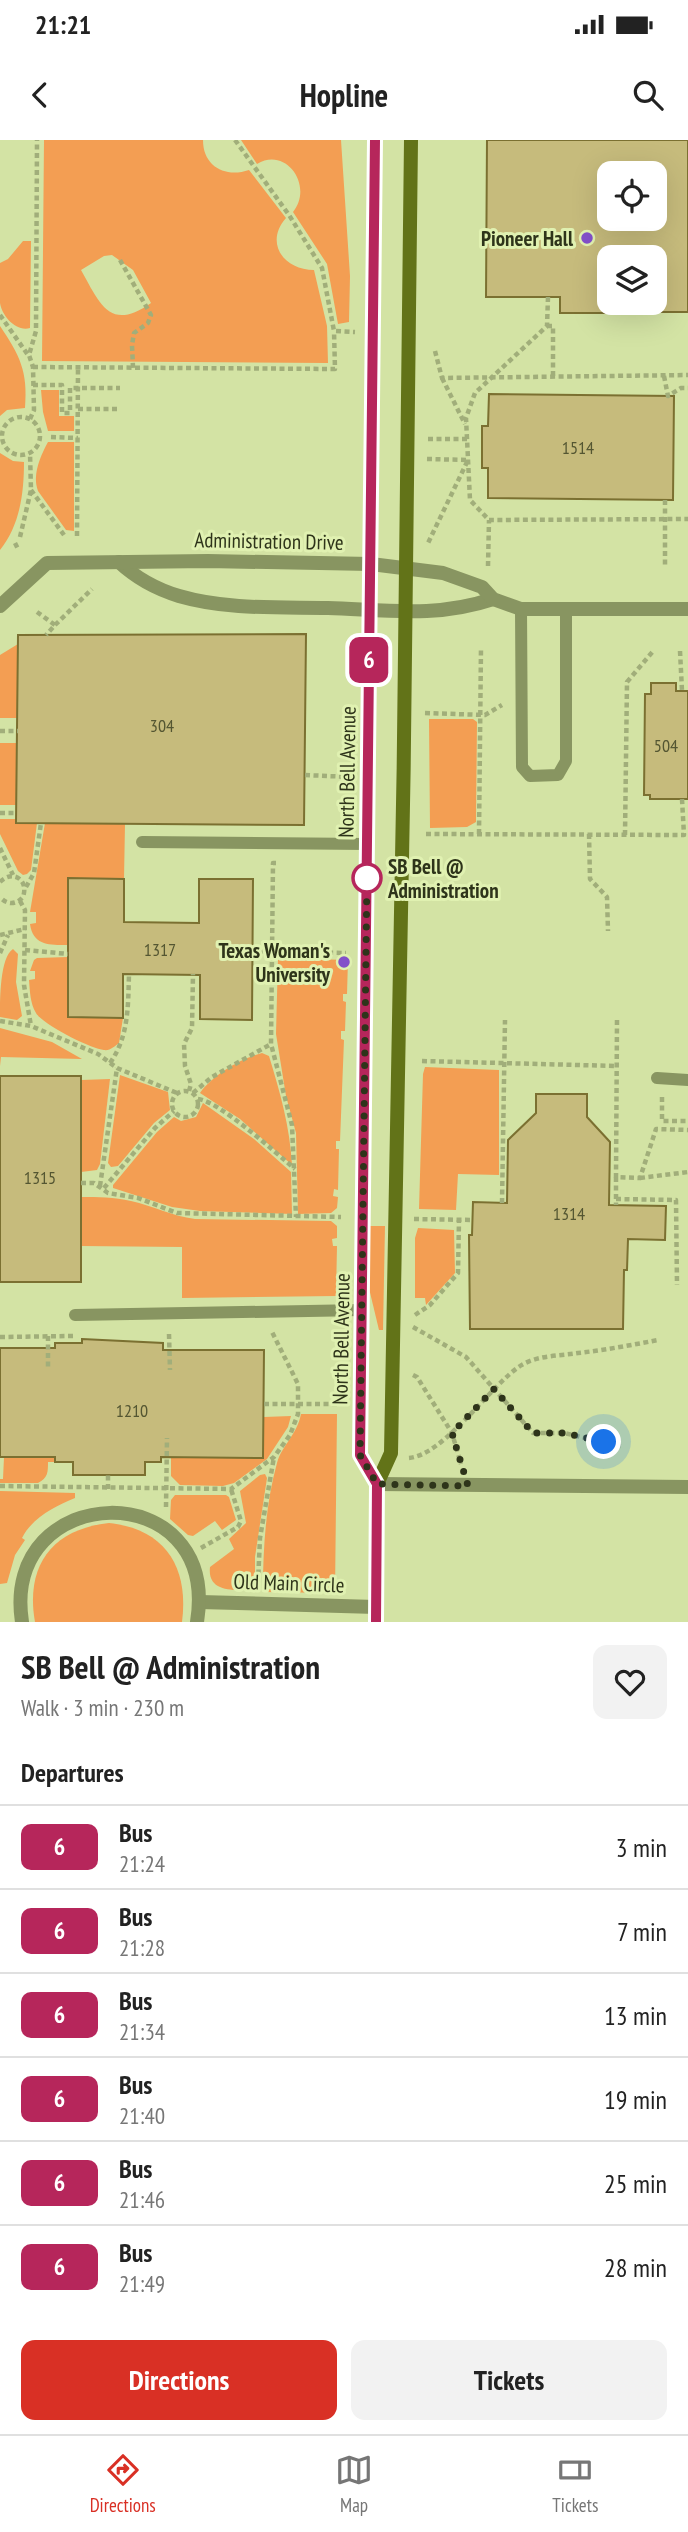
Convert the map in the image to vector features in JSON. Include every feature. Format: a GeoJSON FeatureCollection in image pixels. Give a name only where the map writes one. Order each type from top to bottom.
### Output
{"type":"FeatureCollection","features":[{"type":"Feature","properties":{"kind":"main road","name":"North Bell Avenue"},"geometry":{"type":"LineString","coordinates":[[375,140],[360,1455],[377,1484]]}},
{"type":"Feature","properties":{"kind":"main road","name":"North Bell Avenue"},"geometry":{"type":"LineString","coordinates":[[376,1622],[377,1484],[391,1453],[402,941],[402,733],[407,567],[411,140]]}},
{"type":"Feature","properties":{"kind":"street","name":"Administration Drive"},"geometry":{"type":"LineString","coordinates":[[0,606],[47,563],[208,561],[407,567],[443,573],[482,587],[493,598],[521,609],[688,609]]}},
{"type":"Feature","properties":{"kind":"street"},"geometry":{"type":"LineString","coordinates":[[119,562],[137,578],[178,596],[235,606],[406,613],[469,607],[493,598]]}},
{"type":"Feature","properties":{"kind":"street"},"geometry":{"type":"LineString","coordinates":[[377,1484],[688,1487]]}},
{"type":"Feature","properties":{"kind":"street"},"geometry":{"type":"LineString","coordinates":[[22,1622],[22,1580],[30,1558],[44,1539],[62,1524],[83,1515],[106,1511],[133,1514],[158,1524],[188,1555],[197,1576],[200,1602],[197,1622]]}},
{"type":"Feature","properties":{"kind":"street","name":"Old Main Circle"},"geometry":{"type":"LineString","coordinates":[[200,1602],[376,1607]]}},
{"type":"Feature","properties":{"kind":"lane"},"geometry":{"type":"LineString","coordinates":[[521,609],[522,767],[530,776],[558,775],[566,761],[566,608]]}},
{"type":"Feature","properties":{"kind":"lane"},"geometry":{"type":"LineString","coordinates":[[142,842],[367,844]]}},
{"type":"Feature","properties":{"kind":"lane"},"geometry":{"type":"LineString","coordinates":[[657,1078],[688,1080]]}},
{"type":"Feature","properties":{"kind":"lane"},"geometry":{"type":"LineString","coordinates":[[75,1315],[362,1310]]}},
{"type":"Feature","properties":{"kind":"path"},"geometry":{"type":"LineString","coordinates":[[29,355],[36,331],[37,140]]}},
{"type":"Feature","properties":{"kind":"path"},"geometry":{"type":"LineString","coordinates":[[33,367],[335,369],[334,331],[322,268],[289,215],[235,140]]}},
{"type":"Feature","properties":{"kind":"path"},"geometry":{"type":"LineString","coordinates":[[120,260],[151,315],[148,323],[134,333],[133,368]]}},
{"type":"Feature","properties":{"kind":"path"},"geometry":{"type":"LineString","coordinates":[[547,326],[548,297]]}},
{"type":"Feature","properties":{"kind":"path"},"geometry":{"type":"LineString","coordinates":[[0,315],[29,355],[33,367],[34,410],[30,419]]}},
{"type":"Feature","properties":{"kind":"path"},"geometry":{"type":"LineString","coordinates":[[488,566],[489,520],[470,500],[467,418],[475,393],[547,326],[553,326],[553,377]]}},
{"type":"Feature","properties":{"kind":"path"},"geometry":{"type":"LineString","coordinates":[[334,331],[359,332]]}},
{"type":"Feature","properties":{"kind":"path"},"geometry":{"type":"LineString","coordinates":[[435,351],[442,378],[467,428]]}},
{"type":"Feature","properties":{"kind":"path"},"geometry":{"type":"LineString","coordinates":[[77,536],[78,367]]}},
{"type":"Feature","properties":{"kind":"path"},"geometry":{"type":"LineString","coordinates":[[442,378],[688,375]]}},
{"type":"Feature","properties":{"kind":"path"},"geometry":{"type":"LineString","coordinates":[[664,376],[667,396],[681,388],[688,388]]}},
{"type":"Feature","properties":{"kind":"path"},"geometry":{"type":"LineString","coordinates":[[33,385],[62,385],[62,413],[70,413],[70,388],[120,388]]}},
{"type":"Feature","properties":{"kind":"path"},"geometry":{"type":"LineString","coordinates":[[78,409],[120,409]]}},
{"type":"Feature","properties":{"kind":"path"},"geometry":{"type":"LineString","coordinates":[[13,419],[30,419],[36,425],[40,437],[36,449],[21,456],[13,454],[6,448],[1,436],[6,425],[13,419]]}},
{"type":"Feature","properties":{"kind":"path"},"geometry":{"type":"LineString","coordinates":[[51,437],[78,438]]}},
{"type":"Feature","properties":{"kind":"path"},"geometry":{"type":"LineString","coordinates":[[428,439],[467,439]]}},
{"type":"Feature","properties":{"kind":"path"},"geometry":{"type":"LineString","coordinates":[[20,537],[31,490],[30,453]]}},
{"type":"Feature","properties":{"kind":"path"},"geometry":{"type":"LineString","coordinates":[[427,459],[468,460]]}},
{"type":"Feature","properties":{"kind":"path"},"geometry":{"type":"LineString","coordinates":[[426,547],[468,460]]}},
{"type":"Feature","properties":{"kind":"path"},"geometry":{"type":"LineString","coordinates":[[31,490],[64,535]]}},
{"type":"Feature","properties":{"kind":"path"},"geometry":{"type":"LineString","coordinates":[[665,500],[665,568]]}},
{"type":"Feature","properties":{"kind":"path"},"geometry":{"type":"LineString","coordinates":[[489,520],[688,519]]}},
{"type":"Feature","properties":{"kind":"path"},"geometry":{"type":"LineString","coordinates":[[15,542],[18,549]]}},
{"type":"Feature","properties":{"kind":"path"},"geometry":{"type":"LineString","coordinates":[[46,635],[92,589]]}},
{"type":"Feature","properties":{"kind":"path"},"geometry":{"type":"LineString","coordinates":[[37,612],[55,625]]}},
{"type":"Feature","properties":{"kind":"path"},"geometry":{"type":"LineString","coordinates":[[480,834],[483,715],[481,647]]}},
{"type":"Feature","properties":{"kind":"path"},"geometry":{"type":"LineString","coordinates":[[625,835],[627,682],[654,650]]}},
{"type":"Feature","properties":{"kind":"path"},"geometry":{"type":"LineString","coordinates":[[680,651],[682,691]]}},
{"type":"Feature","properties":{"kind":"path"},"geometry":{"type":"LineString","coordinates":[[425,713],[483,715]]}},
{"type":"Feature","properties":{"kind":"path"},"geometry":{"type":"LineString","coordinates":[[0,731],[18,731]]}},
{"type":"Feature","properties":{"kind":"path"},"geometry":{"type":"LineString","coordinates":[[305,775],[354,777]]}},
{"type":"Feature","properties":{"kind":"path"},"geometry":{"type":"LineString","coordinates":[[426,834],[684,835],[682,799]]}},
{"type":"Feature","properties":{"kind":"path"},"geometry":{"type":"LineString","coordinates":[[0,813],[16,813]]}},
{"type":"Feature","properties":{"kind":"path"},"geometry":{"type":"LineString","coordinates":[[20,901],[34,873],[41,823]]}},
{"type":"Feature","properties":{"kind":"path"},"geometry":{"type":"LineString","coordinates":[[589,834],[590,879],[607,897],[608,931]]}},
{"type":"Feature","properties":{"kind":"path"},"geometry":{"type":"LineString","coordinates":[[0,848],[13,876]]}},
{"type":"Feature","properties":{"kind":"path"},"geometry":{"type":"LineString","coordinates":[[286,863],[273,863],[271,1044],[292,1125],[296,1217]]}},
{"type":"Feature","properties":{"kind":"path"},"geometry":{"type":"LineString","coordinates":[[0,881],[4,877],[13,876],[22,880],[25,888]]}},
{"type":"Feature","properties":{"kind":"path"},"geometry":{"type":"LineString","coordinates":[[0,897],[11,903],[20,901]]}},
{"type":"Feature","properties":{"kind":"path"},"geometry":{"type":"LineString","coordinates":[[20,901],[25,910],[24,985],[31,1026]]}},
{"type":"Feature","properties":{"kind":"path"},"geometry":{"type":"LineString","coordinates":[[0,935],[25,929]]}},
{"type":"Feature","properties":{"kind":"path"},"geometry":{"type":"LineString","coordinates":[[0,953],[8,934]]}},
{"type":"Feature","properties":{"kind":"path"},"geometry":{"type":"LineString","coordinates":[[25,950],[68,954]]}},
{"type":"Feature","properties":{"kind":"path"},"geometry":{"type":"LineString","coordinates":[[252,954],[271,951],[347,954]]}},
{"type":"Feature","properties":{"kind":"path"},"geometry":{"type":"LineString","coordinates":[[110,1063],[120,1049],[128,1021],[129,974]]}},
{"type":"Feature","properties":{"kind":"path"},"geometry":{"type":"LineString","coordinates":[[193,974],[191,1028],[184,1044],[185,1066],[191,1092],[198,1099],[205,1100],[230,1117],[295,1169]]}},
{"type":"Feature","properties":{"kind":"path"},"geometry":{"type":"LineString","coordinates":[[502,1203],[505,1020]]}},
{"type":"Feature","properties":{"kind":"path"},"geometry":{"type":"LineString","coordinates":[[616,1205],[617,1020]]}},
{"type":"Feature","properties":{"kind":"path"},"geometry":{"type":"LineString","coordinates":[[0,1021],[31,1026],[98,1054],[117,1068],[177,1093],[191,1092],[271,1044]]}},
{"type":"Feature","properties":{"kind":"path"},"geometry":{"type":"LineString","coordinates":[[422,1062],[617,1066]]}},
{"type":"Feature","properties":{"kind":"path"},"geometry":{"type":"LineString","coordinates":[[102,1187],[117,1068]]}},
{"type":"Feature","properties":{"kind":"path"},"geometry":{"type":"LineString","coordinates":[[177,1093],[172,1102],[174,1111],[181,1117],[190,1117],[198,1108],[198,1099]]}},
{"type":"Feature","properties":{"kind":"path"},"geometry":{"type":"LineString","coordinates":[[102,1187],[155,1128],[174,1111]]}},
{"type":"Feature","properties":{"kind":"path"},"geometry":{"type":"LineString","coordinates":[[662,1121],[688,1121]]}},
{"type":"Feature","properties":{"kind":"path"},"geometry":{"type":"LineString","coordinates":[[640,1178],[656,1129],[688,1130]]}},
{"type":"Feature","properties":{"kind":"path"},"geometry":{"type":"LineString","coordinates":[[616,1177],[640,1178],[688,1172]]}},
{"type":"Feature","properties":{"kind":"path"},"geometry":{"type":"LineString","coordinates":[[81,1183],[102,1187],[108,1193],[138,1198],[177,1213],[341,1217]]}},
{"type":"Feature","properties":{"kind":"path"},"geometry":{"type":"LineString","coordinates":[[616,1199],[676,1200],[677,1285]]}},
{"type":"Feature","properties":{"kind":"path"},"geometry":{"type":"LineString","coordinates":[[410,1219],[473,1220]]}},
{"type":"Feature","properties":{"kind":"path"},"geometry":{"type":"LineString","coordinates":[[459,1220],[458,1273],[430,1305],[409,1322],[466,1357],[533,1433],[564,1433],[624,1447]]}},
{"type":"Feature","properties":{"kind":"path"},"geometry":{"type":"LineString","coordinates":[[0,1486],[231,1489],[274,1457],[290,1435],[299,1404],[298,1384],[272,1332]]}},
{"type":"Feature","properties":{"kind":"path"},"geometry":{"type":"LineString","coordinates":[[169,1334],[170,1370]]}},
{"type":"Feature","properties":{"kind":"path"},"geometry":{"type":"LineString","coordinates":[[48,1336],[48,1369]]}},
{"type":"Feature","properties":{"kind":"path"},"geometry":{"type":"LineString","coordinates":[[401,1459],[418,1457],[452,1433],[494,1389],[522,1365],[546,1357],[658,1340]]}},
{"type":"Feature","properties":{"kind":"path"},"geometry":{"type":"LineString","coordinates":[[409,1373],[417,1377],[452,1433],[468,1486]]}},
{"type":"Feature","properties":{"kind":"path"},"geometry":{"type":"LineString","coordinates":[[264,1404],[335,1404]]}},
{"type":"Feature","properties":{"kind":"path"},"geometry":{"type":"LineString","coordinates":[[158,1524],[166,1515],[167,1438]]}},
{"type":"Feature","properties":{"kind":"path"},"geometry":{"type":"LineString","coordinates":[[258,1591],[260,1538],[274,1457]]}},
{"type":"Feature","properties":{"kind":"path"},"geometry":{"type":"LineString","coordinates":[[108,1475],[108,1489]]}},
{"type":"Feature","properties":{"kind":"path"},"geometry":{"type":"LineString","coordinates":[[188,1555],[238,1527],[240,1515],[231,1489]]}},
{"type":"Feature","properties":{"kind":"shaded area"},"geometry":{"type":"Polygon","coordinates":[[[44,140],[203,140],[207,157],[217,168],[232,172],[249,170],[286,218],[277,237],[280,253],[294,265],[314,270],[327,326],[328,363],[42,361],[44,140]],[[112,255],[104,256],[81,270],[101,303],[116,314],[125,315],[151,303],[133,270],[112,255]]]}},
{"type":"Feature","properties":{"kind":"shaded area"},"geometry":{"type":"Polygon","coordinates":[[[241,140],[341,140],[350,276],[349,322],[338,324],[327,264],[293,212],[299,202],[300,191],[294,172],[287,164],[278,160],[257,164],[241,140]]]}},
{"type":"Feature","properties":{"kind":"shaded area"},"geometry":{"type":"Polygon","coordinates":[[[23,241],[31,241],[30,328],[25,329],[10,322],[0,303],[0,263],[8,259],[23,241]]]}},
{"type":"Feature","properties":{"kind":"shaded area"},"geometry":{"type":"Polygon","coordinates":[[[0,326],[21,364],[26,395],[25,408],[7,410],[0,416],[0,326]]]}},
{"type":"Feature","properties":{"kind":"shaded area"},"geometry":{"type":"Polygon","coordinates":[[[41,390],[59,390],[59,416],[74,416],[74,431],[48,431],[41,390]]]}},
{"type":"Feature","properties":{"kind":"shaded area"},"geometry":{"type":"Polygon","coordinates":[[[48,442],[74,442],[74,531],[66,530],[36,485],[36,472],[48,442]]]}},
{"type":"Feature","properties":{"kind":"shaded area"},"geometry":{"type":"Polygon","coordinates":[[[0,453],[13,461],[24,462],[20,508],[12,530],[0,550],[0,453]]]}},
{"type":"Feature","properties":{"kind":"shaded area"},"geometry":{"type":"Polygon","coordinates":[[[18,644],[18,718],[0,718],[0,655],[18,644]]]}},
{"type":"Feature","properties":{"kind":"shaded area"},"geometry":{"type":"Polygon","coordinates":[[[429,719],[473,719],[477,722],[476,822],[467,827],[430,828],[429,719]]]}},
{"type":"Feature","properties":{"kind":"shaded area"},"geometry":{"type":"Polygon","coordinates":[[[0,743],[17,743],[16,805],[0,805],[0,743]]]}},
{"type":"Feature","properties":{"kind":"shaded area"},"geometry":{"type":"Polygon","coordinates":[[[0,819],[16,819],[17,823],[37,823],[31,870],[27,874],[23,875],[18,871],[0,834],[0,819]]]}},
{"type":"Feature","properties":{"kind":"shaded area"},"geometry":{"type":"Polygon","coordinates":[[[45,823],[125,824],[124,879],[68,878],[68,945],[43,943],[35,937],[30,924],[36,923],[36,912],[30,912],[45,823]]]}},
{"type":"Feature","properties":{"kind":"shaded area"},"geometry":{"type":"Polygon","coordinates":[[[13,949],[18,954],[16,982],[22,1016],[17,1020],[0,1017],[3,969],[5,960],[13,949]]]}},
{"type":"Feature","properties":{"kind":"shaded area"},"geometry":{"type":"Polygon","coordinates":[[[68,957],[68,1017],[123,1018],[119,1043],[110,1049],[98,1049],[67,1035],[40,1018],[34,1009],[29,980],[35,979],[35,971],[30,971],[34,960],[68,957]]]}},
{"type":"Feature","properties":{"kind":"shaded area"},"geometry":{"type":"Polygon","coordinates":[[[278,958],[348,960],[347,994],[343,994],[343,1001],[346,1002],[345,1031],[341,1031],[341,1039],[344,1040],[340,1141],[336,1141],[336,1149],[339,1149],[338,1190],[334,1189],[333,1196],[338,1197],[337,1208],[331,1213],[298,1214],[296,1133],[286,1096],[276,1034],[278,958]]]}},
{"type":"Feature","properties":{"kind":"shaded area"},"geometry":{"type":"Polygon","coordinates":[[[0,1028],[52,1042],[82,1059],[1,1057],[0,1066],[0,1028]]]}},
{"type":"Feature","properties":{"kind":"shaded area"},"geometry":{"type":"Polygon","coordinates":[[[262,1053],[269,1056],[281,1096],[292,1165],[240,1119],[200,1093],[228,1068],[262,1053]]]}},
{"type":"Feature","properties":{"kind":"shaded area"},"geometry":{"type":"Polygon","coordinates":[[[425,1067],[499,1070],[499,1175],[458,1174],[456,1210],[419,1209],[425,1067]]]}},
{"type":"Feature","properties":{"kind":"shaded area"},"geometry":{"type":"Polygon","coordinates":[[[120,1075],[168,1092],[170,1110],[154,1123],[118,1166],[111,1167],[108,1163],[120,1075]]]}},
{"type":"Feature","properties":{"kind":"shaded area"},"geometry":{"type":"Polygon","coordinates":[[[110,1079],[100,1164],[97,1170],[81,1172],[81,1080],[110,1079]]]}},
{"type":"Feature","properties":{"kind":"shaded area"},"geometry":{"type":"Polygon","coordinates":[[[203,1103],[254,1139],[291,1172],[292,1214],[200,1211],[172,1207],[113,1188],[157,1132],[174,1117],[181,1121],[196,1117],[203,1103]]]}},
{"type":"Feature","properties":{"kind":"shaded area"},"geometry":{"type":"Polygon","coordinates":[[[81,1197],[125,1200],[195,1219],[331,1221],[337,1226],[337,1238],[332,1239],[333,1246],[337,1246],[336,1296],[182,1298],[182,1247],[81,1246],[81,1197]]]}},
{"type":"Feature","properties":{"kind":"shaded area"},"geometry":{"type":"Polygon","coordinates":[[[368,1226],[385,1226],[383,1330],[379,1330],[367,1280],[368,1226]]]}},
{"type":"Feature","properties":{"kind":"shaded area"},"geometry":{"type":"Polygon","coordinates":[[[418,1228],[454,1230],[455,1273],[426,1305],[425,1298],[415,1298],[415,1238],[418,1228]]]}},
{"type":"Feature","properties":{"kind":"shaded area"},"geometry":{"type":"Polygon","coordinates":[[[301,1414],[337,1414],[335,1593],[266,1592],[263,1588],[266,1525],[273,1478],[279,1457],[301,1414]]]}},
{"type":"Feature","properties":{"kind":"shaded area"},"geometry":{"type":"Polygon","coordinates":[[[291,1416],[288,1427],[267,1459],[234,1483],[223,1486],[180,1485],[171,1476],[171,1438],[193,1457],[263,1458],[264,1417],[291,1416]]]}},
{"type":"Feature","properties":{"kind":"shaded area"},"geometry":{"type":"Polygon","coordinates":[[[55,1437],[55,1462],[48,1462],[44,1479],[38,1483],[0,1483],[0,1479],[3,1479],[4,1457],[55,1437]]]}},
{"type":"Feature","properties":{"kind":"shaded area"},"geometry":{"type":"Polygon","coordinates":[[[265,1474],[267,1478],[255,1557],[255,1586],[253,1590],[238,1590],[218,1586],[210,1575],[210,1567],[234,1549],[229,1539],[246,1523],[240,1491],[265,1474]]]}},
{"type":"Feature","properties":{"kind":"shaded area"},"geometry":{"type":"Polygon","coordinates":[[[0,1491],[75,1493],[75,1498],[52,1509],[32,1524],[22,1538],[25,1540],[15,1555],[7,1583],[0,1584],[0,1491]]]}},
{"type":"Feature","properties":{"kind":"shaded area"},"geometry":{"type":"Polygon","coordinates":[[[175,1495],[226,1495],[236,1520],[222,1530],[215,1521],[193,1536],[188,1535],[170,1519],[171,1500],[175,1495]]]}},
{"type":"Feature","properties":{"kind":"shaded area"},"geometry":{"type":"Polygon","coordinates":[[[109,1523],[145,1533],[170,1554],[182,1585],[182,1622],[35,1622],[34,1584],[47,1554],[58,1542],[72,1533],[109,1523]]]}},
{"type":"Feature","properties":{"kind":"building","name":"Pioneer Hall"},"geometry":{"type":"Polygon","coordinates":[[[487,140],[688,140],[688,312],[667,312],[667,245],[597,245],[597,313],[560,313],[560,297],[486,297],[487,140]]]}},
{"type":"Feature","properties":{"kind":"building"},"geometry":{"type":"Polygon","coordinates":[[[489,394],[674,396],[673,500],[488,498],[488,468],[482,468],[482,426],[488,426],[489,394]]]}},
{"type":"Feature","properties":{"kind":"building"},"geometry":{"type":"Polygon","coordinates":[[[306,634],[304,825],[16,823],[18,635],[306,634]]]}},
{"type":"Feature","properties":{"kind":"building"},"geometry":{"type":"Polygon","coordinates":[[[651,683],[676,683],[676,691],[688,691],[688,799],[650,799],[650,795],[644,795],[645,694],[651,694],[651,683]]]}},
{"type":"Feature","properties":{"kind":"building"},"geometry":{"type":"Polygon","coordinates":[[[68,878],[124,879],[124,922],[199,923],[199,879],[253,879],[252,1020],[200,1019],[200,975],[123,974],[123,1018],[68,1017],[68,878]]]}},
{"type":"Feature","properties":{"kind":"building"},"geometry":{"type":"Polygon","coordinates":[[[0,1076],[81,1076],[81,1282],[0,1282],[0,1076]]]}},
{"type":"Feature","properties":{"kind":"building"},"geometry":{"type":"Polygon","coordinates":[[[536,1094],[587,1094],[587,1117],[610,1142],[609,1205],[666,1206],[665,1240],[628,1239],[627,1270],[624,1270],[623,1329],[470,1329],[469,1235],[472,1235],[473,1202],[507,1203],[508,1140],[536,1113],[536,1094]]]}},
{"type":"Feature","properties":{"kind":"building"},"geometry":{"type":"Polygon","coordinates":[[[82,1339],[163,1343],[163,1350],[264,1350],[263,1458],[161,1457],[161,1462],[145,1462],[145,1475],[73,1475],[73,1462],[55,1462],[55,1457],[0,1457],[0,1348],[55,1348],[55,1343],[82,1343],[82,1339]]]}},
{"type":"Feature","properties":{"kind":"bus line","name":"6"},"geometry":{"type":"LineString","coordinates":[[375,140],[360,1455],[377,1484],[376,1622]]}},
{"type":"Feature","properties":{"kind":"place","name":"Pioneer Hall"},"geometry":{"type":"Point","coordinates":[587,238]}},
{"type":"Feature","properties":{"kind":"place","name":"SB Bell @ Administration"},"geometry":{"type":"Point","coordinates":[367,878]}},
{"type":"Feature","properties":{"kind":"place","name":"Texas Woman's University"},"geometry":{"type":"Point","coordinates":[344,962]}},
{"type":"Feature","properties":{"kind":"route"},"geometry":{"type":"LineString","coordinates":[[367,878],[367,871],[360,1455],[377,1484],[468,1486],[452,1433],[494,1389],[533,1433],[564,1433],[604,1442]]}}]}
